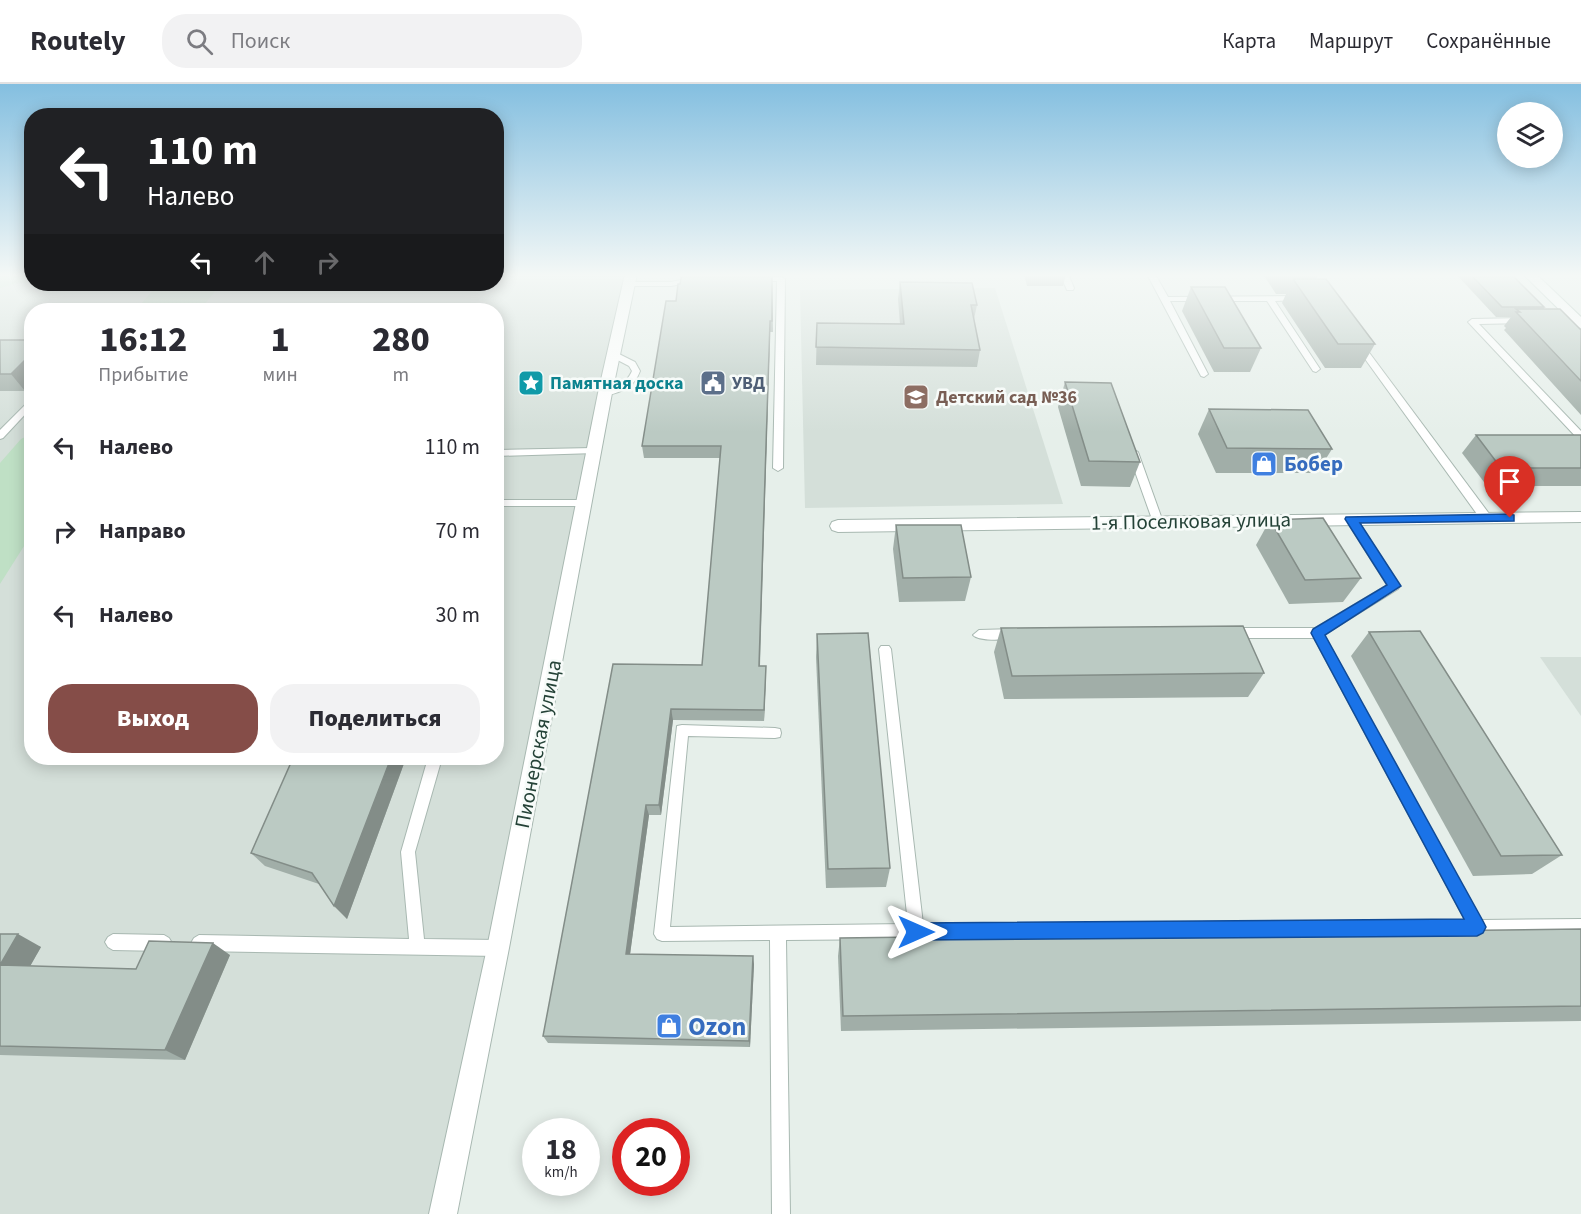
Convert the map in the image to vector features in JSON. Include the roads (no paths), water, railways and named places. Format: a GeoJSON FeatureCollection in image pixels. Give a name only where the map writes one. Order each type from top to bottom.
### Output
{"type":"FeatureCollection","features":[{"type":"Feature","properties":{"kind":"street","name":"Пионерская улица"},"geometry":{"type":"LineString","coordinates":[[443,1214],[498,948],[593,451],[619,327]]}},
{"type":"Feature","properties":{"kind":"street","name":"1-я Поселковая улица"},"geometry":{"type":"LineString","coordinates":[[838,525],[1581,517]]}},
{"type":"Feature","properties":{"kind":"lane"},"geometry":{"type":"LineString","coordinates":[[778,468],[781,327]]}},
{"type":"Feature","properties":{"kind":"lane"},"geometry":{"type":"LineString","coordinates":[[1179,327],[1204,374]]}},
{"type":"Feature","properties":{"kind":"lane"},"geometry":{"type":"LineString","coordinates":[[1288,327],[1316,369]]}},
{"type":"Feature","properties":{"kind":"lane"},"geometry":{"type":"LineString","coordinates":[[1476,327],[1581,437]]}},
{"type":"Feature","properties":{"kind":"lane"},"geometry":{"type":"LineString","coordinates":[[1353,336],[1486,518]]}},
{"type":"Feature","properties":{"kind":"lane"},"geometry":{"type":"LineString","coordinates":[[0,436],[24,410]]}},
{"type":"Feature","properties":{"kind":"lane"},"geometry":{"type":"LineString","coordinates":[[1128,437],[1158,522]]}},
{"type":"Feature","properties":{"kind":"lane"},"geometry":{"type":"LineString","coordinates":[[504,453],[593,451]]}},
{"type":"Feature","properties":{"kind":"lane"},"geometry":{"type":"LineString","coordinates":[[504,503],[583,503]]}},
{"type":"Feature","properties":{"kind":"lane"},"geometry":{"type":"LineString","coordinates":[[1212,633],[1317,633],[1394,586],[1351,519]]}},
{"type":"Feature","properties":{"kind":"lane"},"geometry":{"type":"LineString","coordinates":[[1317,633],[1477,927]]}},
{"type":"Feature","properties":{"kind":"lane"},"geometry":{"type":"LineString","coordinates":[[979,635],[1026,634]]}},
{"type":"Feature","properties":{"kind":"lane"},"geometry":{"type":"LineString","coordinates":[[885,649],[916,932]]}},
{"type":"Feature","properties":{"kind":"lane"},"geometry":{"type":"LineString","coordinates":[[776,733],[682,730],[662,934],[1581,926]]}},
{"type":"Feature","properties":{"kind":"lane"},"geometry":{"type":"LineString","coordinates":[[417,946],[408,852],[433,765]]}},
{"type":"Feature","properties":{"kind":"lane"},"geometry":{"type":"LineString","coordinates":[[778,933],[781,1214]]}},
{"type":"Feature","properties":{"kind":"lane"},"geometry":{"type":"LineString","coordinates":[[112,942],[498,948]]}},
{"type":"Feature","properties":{"kind":"place","name":"Памятная доска"},"geometry":{"type":"Point","coordinates":[531,383]}},
{"type":"Feature","properties":{"kind":"place","name":"УВД"},"geometry":{"type":"Point","coordinates":[713,383]}},
{"type":"Feature","properties":{"kind":"place","name":"Детский сад №36"},"geometry":{"type":"Point","coordinates":[916,397]}},
{"type":"Feature","properties":{"kind":"place","name":"Бобер"},"geometry":{"type":"Point","coordinates":[1264,464]}},
{"type":"Feature","properties":{"kind":"place","name":"Ozon"},"geometry":{"type":"Point","coordinates":[669,1026]}}]}
